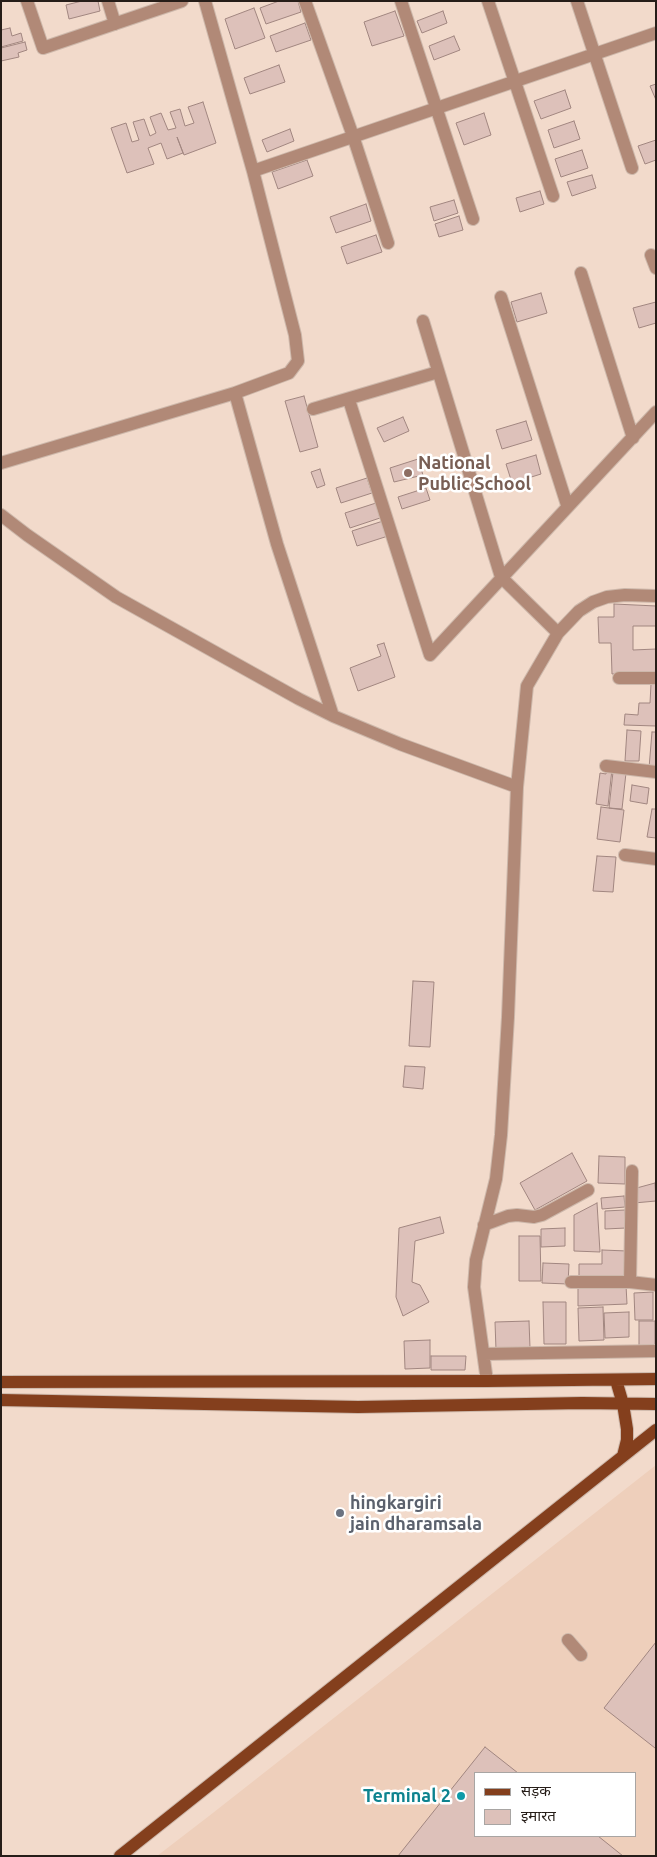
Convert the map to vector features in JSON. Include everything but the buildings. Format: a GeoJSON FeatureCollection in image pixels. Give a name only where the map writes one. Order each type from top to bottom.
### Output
{"type":"FeatureCollection","features":[{"type":"Feature","properties":{"kind":"main road"},"geometry":{"type":"LineString","coordinates":[[1,1382],[656,1379]]}},
{"type":"Feature","properties":{"kind":"main road"},"geometry":{"type":"LineString","coordinates":[[616,1380],[623,1404],[627,1440],[623,1456]]}},
{"type":"Feature","properties":{"kind":"main road"},"geometry":{"type":"LineString","coordinates":[[1,1400],[358,1407],[656,1404]]}},
{"type":"Feature","properties":{"kind":"main road"},"geometry":{"type":"LineString","coordinates":[[120,1856],[656,1430]]}},
{"type":"Feature","properties":{"kind":"street"},"geometry":{"type":"LineString","coordinates":[[27,1],[43,48],[182,1]]}},
{"type":"Feature","properties":{"kind":"street"},"geometry":{"type":"LineString","coordinates":[[108,1],[115,24]]}},
{"type":"Feature","properties":{"kind":"street"},"geometry":{"type":"LineString","coordinates":[[1,462],[235,394],[289,373],[298,361],[295,335],[254,171],[205,1]]}},
{"type":"Feature","properties":{"kind":"street"},"geometry":{"type":"LineString","coordinates":[[306,1],[388,243]]}},
{"type":"Feature","properties":{"kind":"street"},"geometry":{"type":"LineString","coordinates":[[401,1],[473,219]]}},
{"type":"Feature","properties":{"kind":"street"},"geometry":{"type":"LineString","coordinates":[[488,1],[553,196]]}},
{"type":"Feature","properties":{"kind":"street"},"geometry":{"type":"LineString","coordinates":[[577,1],[632,168]]}},
{"type":"Feature","properties":{"kind":"street"},"geometry":{"type":"LineString","coordinates":[[254,171],[435,107],[656,33]]}},
{"type":"Feature","properties":{"kind":"street"},"geometry":{"type":"LineString","coordinates":[[651,255],[656,268]]}},
{"type":"Feature","properties":{"kind":"street"},"geometry":{"type":"LineString","coordinates":[[581,273],[633,438]]}},
{"type":"Feature","properties":{"kind":"street"},"geometry":{"type":"LineString","coordinates":[[501,297],[567,506]]}},
{"type":"Feature","properties":{"kind":"street"},"geometry":{"type":"LineString","coordinates":[[423,321],[501,577],[558,633]]}},
{"type":"Feature","properties":{"kind":"street"},"geometry":{"type":"LineString","coordinates":[[313,409],[349,400],[438,372]]}},
{"type":"Feature","properties":{"kind":"street"},"geometry":{"type":"LineString","coordinates":[[235,394],[280,552],[333,716]]}},
{"type":"Feature","properties":{"kind":"street"},"geometry":{"type":"LineString","coordinates":[[349,400],[430,655],[656,412]]}},
{"type":"Feature","properties":{"kind":"street"},"geometry":{"type":"LineString","coordinates":[[1,515],[116,597],[290,694],[333,716],[400,744],[517,787]]}},
{"type":"Feature","properties":{"kind":"street"},"geometry":{"type":"LineString","coordinates":[[487,1381],[474,1287],[476,1260],[496,1179],[501,1135],[509,998],[517,787],[527,686],[558,633],[580,611],[593,602],[606,597],[625,595],[656,596]]}},
{"type":"Feature","properties":{"kind":"street"},"geometry":{"type":"LineString","coordinates":[[619,678],[656,678]]}},
{"type":"Feature","properties":{"kind":"street"},"geometry":{"type":"LineString","coordinates":[[606,766],[656,772]]}},
{"type":"Feature","properties":{"kind":"street"},"geometry":{"type":"LineString","coordinates":[[625,854],[656,859]]}},
{"type":"Feature","properties":{"kind":"street"},"geometry":{"type":"LineString","coordinates":[[630,1282],[632,1171]]}},
{"type":"Feature","properties":{"kind":"street"},"geometry":{"type":"LineString","coordinates":[[484,1226],[508,1216],[534,1217],[542,1215],[588,1190]]}},
{"type":"Feature","properties":{"kind":"street"},"geometry":{"type":"LineString","coordinates":[[571,1282],[630,1282],[656,1285]]}},
{"type":"Feature","properties":{"kind":"street"},"geometry":{"type":"LineString","coordinates":[[484,1354],[656,1352]]}},
{"type":"Feature","properties":{"kind":"street"},"geometry":{"type":"LineString","coordinates":[[568,1640],[581,1655]]}},
{"type":"Feature","properties":{"kind":"shaded area"},"geometry":{"type":"Polygon","coordinates":[[[656,1465],[656,1856],[157,1856],[209,1816],[656,1465]]]}},
{"type":"Feature","properties":{"kind":"place","name":"National Public School"},"geometry":{"type":"Point","coordinates":[408,473]}},
{"type":"Feature","properties":{"kind":"place","name":"hingkargiri jain dharamsala"},"geometry":{"type":"Point","coordinates":[340,1513]}},
{"type":"Feature","properties":{"kind":"place","name":"Terminal 2"},"geometry":{"type":"Point","coordinates":[461,1796]}}]}
